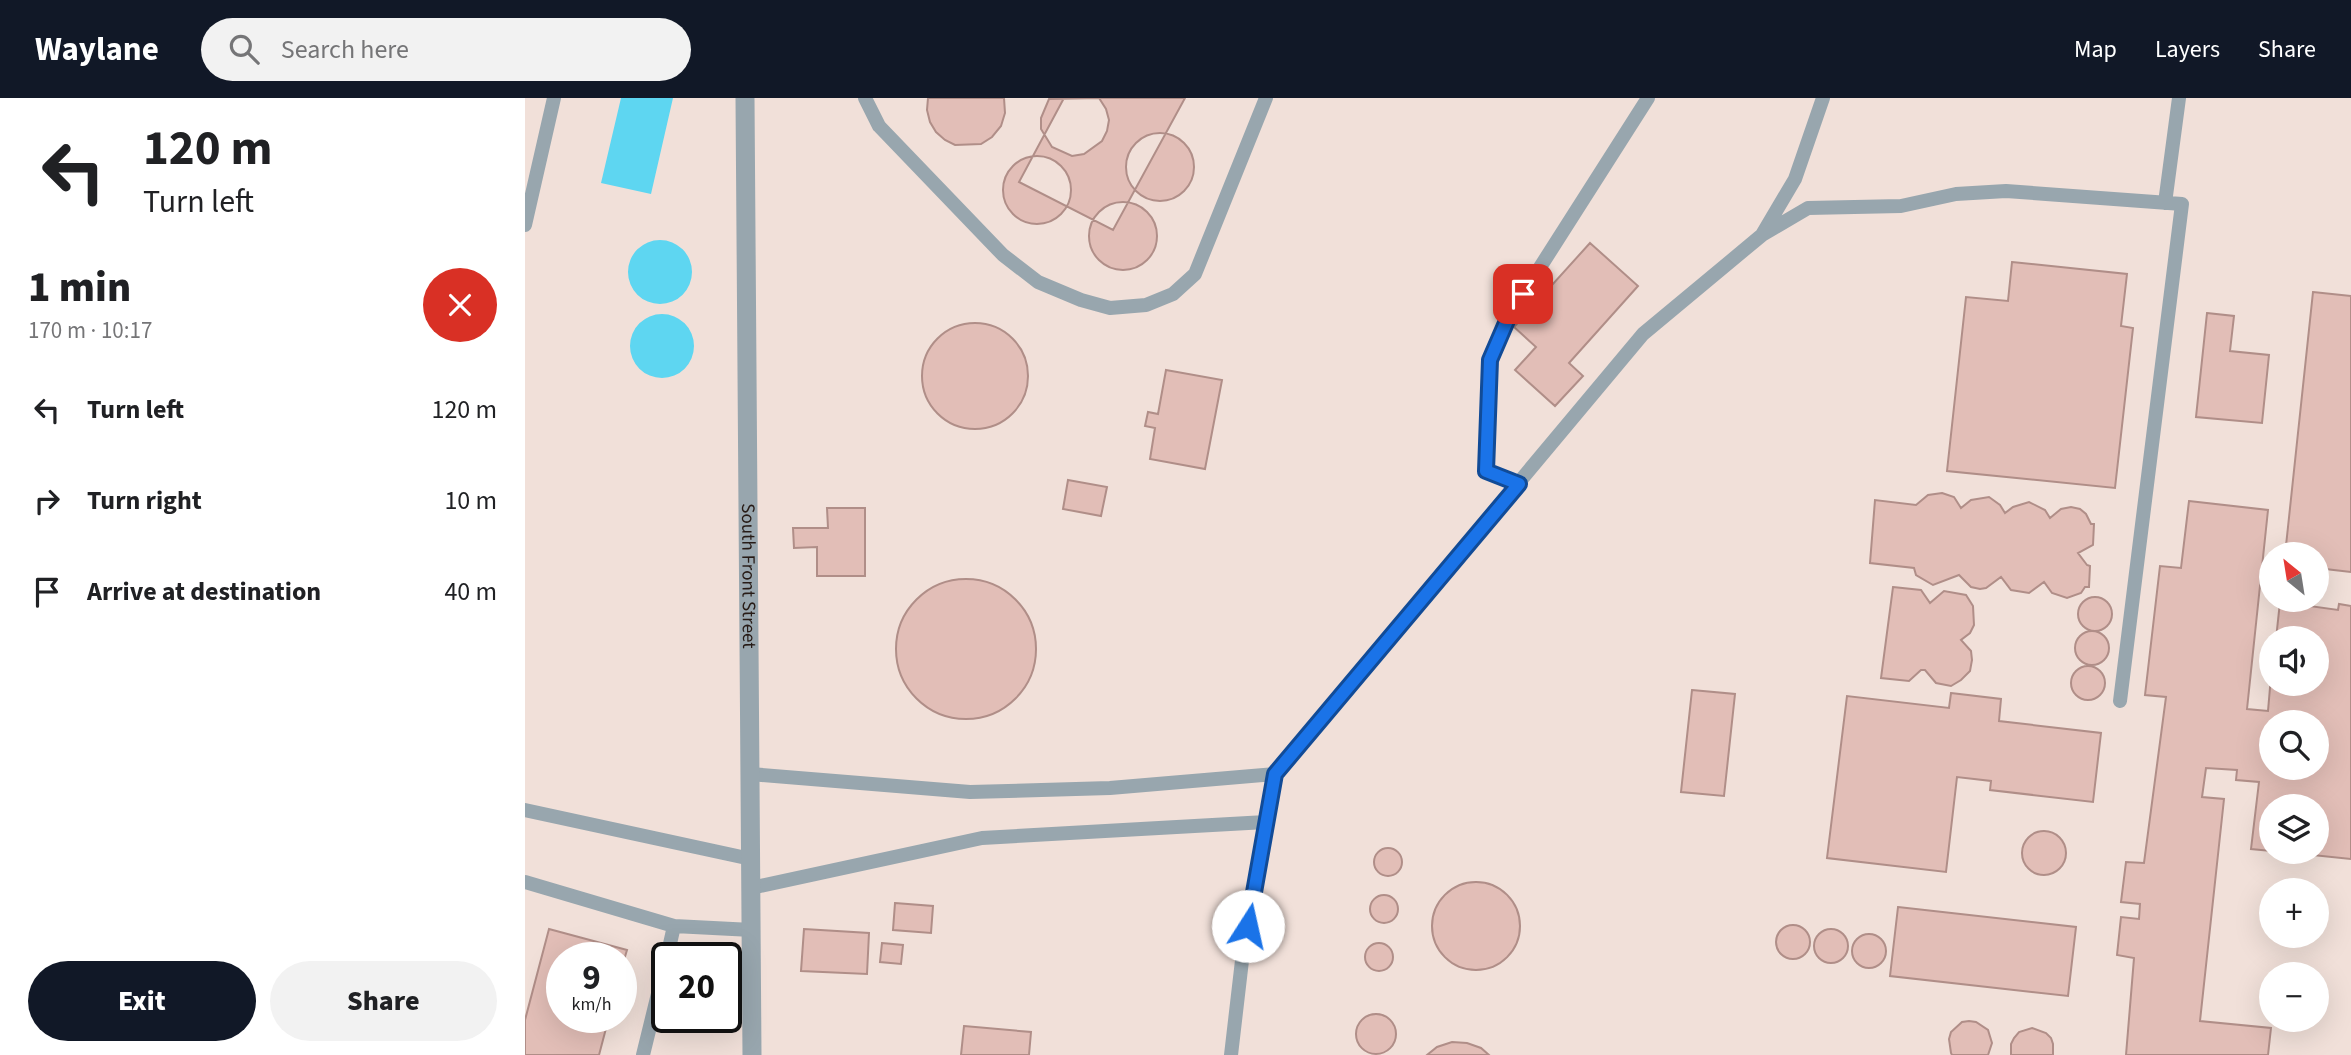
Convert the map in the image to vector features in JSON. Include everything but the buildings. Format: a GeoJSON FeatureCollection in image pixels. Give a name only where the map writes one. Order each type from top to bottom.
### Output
{"type":"FeatureCollection","features":[{"type":"Feature","properties":{"kind":"street","name":"South Front Street"},"geometry":{"type":"LineString","coordinates":[[745,98],[752,1055]]}},
{"type":"Feature","properties":{"kind":"lane"},"geometry":{"type":"LineString","coordinates":[[525,225],[554,98]]}},
{"type":"Feature","properties":{"kind":"lane"},"geometry":{"type":"LineString","coordinates":[[865,98],[879,126],[1003,255],[1038,282],[1081,300],[1110,308],[1146,305],[1173,294],[1195,274],[1266,98]]}},
{"type":"Feature","properties":{"kind":"lane"},"geometry":{"type":"LineString","coordinates":[[1519,484],[1486,471],[1490,360],[1509,316],[1648,98]]}},
{"type":"Feature","properties":{"kind":"lane"},"geometry":{"type":"LineString","coordinates":[[1762,234],[1795,179],[1823,98]]}},
{"type":"Feature","properties":{"kind":"lane"},"geometry":{"type":"LineString","coordinates":[[2165,203],[2179,98]]}},
{"type":"Feature","properties":{"kind":"lane"},"geometry":{"type":"LineString","coordinates":[[1231,1055],[1243,952],[1275,774],[1643,334],[1762,234],[1808,208],[1901,206],[1956,194],[2016,191],[2182,204],[2120,701]]}},
{"type":"Feature","properties":{"kind":"lane"},"geometry":{"type":"LineString","coordinates":[[750,775],[970,792],[1109,788],[1275,774]]}},
{"type":"Feature","properties":{"kind":"lane"},"geometry":{"type":"LineString","coordinates":[[525,810],[751,859]]}},
{"type":"Feature","properties":{"kind":"lane"},"geometry":{"type":"LineString","coordinates":[[751,888],[982,838],[1266,822]]}},
{"type":"Feature","properties":{"kind":"lane"},"geometry":{"type":"LineString","coordinates":[[525,882],[674,926],[752,930]]}},
{"type":"Feature","properties":{"kind":"lane"},"geometry":{"type":"LineString","coordinates":[[670,942],[674,926]]}},
{"type":"Feature","properties":{"kind":"lane"},"geometry":{"type":"LineString","coordinates":[[643,1055],[651,1022]]}},
{"type":"Feature","properties":{"kind":"shaded area"},"geometry":{"type":"Polygon","coordinates":[[[525,98],[2351,98],[2351,1055],[525,1055],[525,98]]]}},
{"type":"Feature","properties":{"kind":"water"},"geometry":{"type":"Polygon","coordinates":[[[621,98],[673,98],[651,194],[601,183],[621,98]]]}},
{"type":"Feature","properties":{"kind":"water"},"geometry":{"type":"Polygon","coordinates":[[[654,240],[666,240],[683,249],[690,260],[690,284],[683,295],[666,304],[654,304],[642,299],[633,290],[628,278],[628,266],[633,254],[642,245],[654,240]]]}},
{"type":"Feature","properties":{"kind":"water"},"geometry":{"type":"Polygon","coordinates":[[[656,314],[668,314],[685,323],[692,334],[692,358],[685,369],[668,378],[656,378],[644,373],[635,364],[630,352],[630,340],[635,328],[644,319],[656,314]]]}},
{"type":"Feature","properties":{"kind":"route"},"geometry":{"type":"LineString","coordinates":[[1248,926],[1275,774],[1519,484],[1486,471],[1490,360],[1509,316],[1523,294]]}}]}
